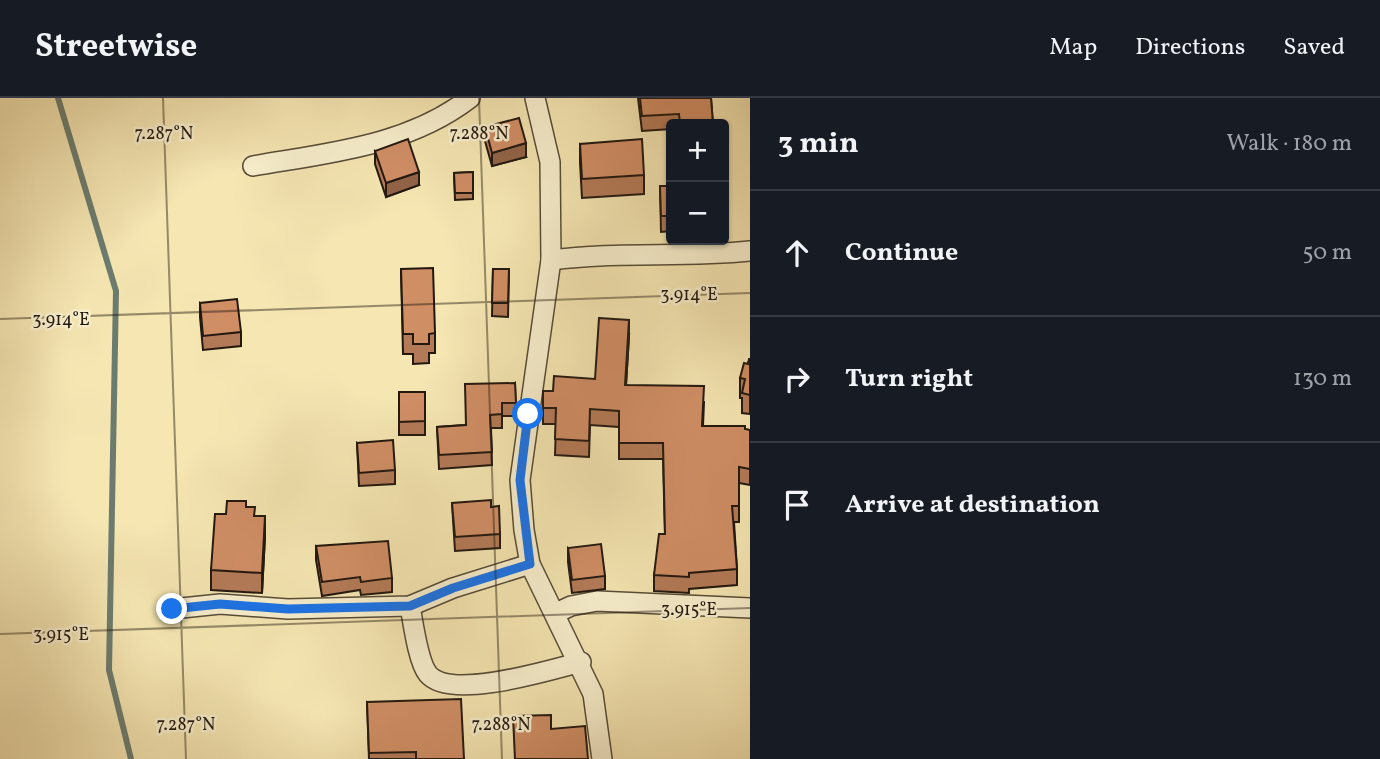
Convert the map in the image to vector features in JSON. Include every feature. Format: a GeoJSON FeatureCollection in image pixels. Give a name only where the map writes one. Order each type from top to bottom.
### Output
{"type":"FeatureCollection","features":[{"type":"Feature","properties":{"kind":"street"},"geometry":{"type":"LineString","coordinates":[[253,166],[408,135],[450,114],[470,98]]}},
{"type":"Feature","properties":{"kind":"street"},"geometry":{"type":"LineString","coordinates":[[535,98],[550,162],[551,260],[520,480],[530,564],[580,662],[593,694],[602,759]]}},
{"type":"Feature","properties":{"kind":"street"},"geometry":{"type":"LineString","coordinates":[[551,260],[598,254],[701,256],[750,251]]}},
{"type":"Feature","properties":{"kind":"street"},"geometry":{"type":"LineString","coordinates":[[172,609],[220,604],[288,609],[410,606],[453,588],[530,564]]}},
{"type":"Feature","properties":{"kind":"street"},"geometry":{"type":"LineString","coordinates":[[556,613],[571,606],[597,601],[750,608]]}},
{"type":"Feature","properties":{"kind":"street"},"geometry":{"type":"LineString","coordinates":[[410,606],[427,674],[441,684],[501,683],[580,662]]}},
{"type":"Feature","properties":{"kind":"building"},"geometry":{"type":"Polygon","coordinates":[[[640,98],[711,98],[713,119],[680,119],[679,114],[642,116],[640,98]]]}},
{"type":"Feature","properties":{"kind":"building"},"geometry":{"type":"Polygon","coordinates":[[[519,118],[526,143],[492,153],[485,127],[519,118]]]}},
{"type":"Feature","properties":{"kind":"building"},"geometry":{"type":"Polygon","coordinates":[[[408,139],[419,172],[386,183],[375,151],[408,139]]]}},
{"type":"Feature","properties":{"kind":"building"},"geometry":{"type":"Polygon","coordinates":[[[642,139],[644,175],[582,179],[580,144],[642,139]]]}},
{"type":"Feature","properties":{"kind":"building"},"geometry":{"type":"Polygon","coordinates":[[[473,172],[473,193],[455,193],[454,173],[473,172]]]}},
{"type":"Feature","properties":{"kind":"building"},"geometry":{"type":"Polygon","coordinates":[[[660,186],[666,186],[666,216],[661,216],[660,186]]]}},
{"type":"Feature","properties":{"kind":"building"},"geometry":{"type":"Polygon","coordinates":[[[433,268],[435,333],[429,334],[429,344],[413,344],[413,334],[403,334],[401,269],[433,268]]]}},
{"type":"Feature","properties":{"kind":"building"},"geometry":{"type":"Polygon","coordinates":[[[493,269],[509,269],[508,303],[492,303],[493,269]]]}},
{"type":"Feature","properties":{"kind":"building"},"geometry":{"type":"Polygon","coordinates":[[[237,299],[241,332],[203,336],[200,303],[237,299]]]}},
{"type":"Feature","properties":{"kind":"building"},"geometry":{"type":"Polygon","coordinates":[[[599,318],[629,320],[625,385],[704,386],[702,426],[745,426],[745,429],[750,430],[750,469],[739,467],[739,506],[732,506],[737,569],[689,573],[689,577],[654,575],[659,534],[665,534],[663,443],[619,443],[619,411],[590,409],[589,441],[555,439],[556,408],[543,408],[543,391],[553,391],[554,376],[595,379],[599,318]]]}},
{"type":"Feature","properties":{"kind":"building"},"geometry":{"type":"Polygon","coordinates":[[[749,359],[750,395],[742,393],[745,379],[740,378],[744,363],[748,364],[749,359]]]}},
{"type":"Feature","properties":{"kind":"building"},"geometry":{"type":"Polygon","coordinates":[[[515,383],[516,403],[502,403],[502,414],[490,415],[492,452],[439,455],[437,427],[466,425],[465,384],[515,383]]]}},
{"type":"Feature","properties":{"kind":"building"},"geometry":{"type":"Polygon","coordinates":[[[399,392],[425,392],[425,421],[399,422],[399,392]]]}},
{"type":"Feature","properties":{"kind":"building"},"geometry":{"type":"Polygon","coordinates":[[[393,440],[395,470],[359,473],[357,443],[393,440]]]}},
{"type":"Feature","properties":{"kind":"building"},"geometry":{"type":"Polygon","coordinates":[[[491,500],[491,507],[499,506],[500,534],[455,537],[452,503],[491,500]]]}},
{"type":"Feature","properties":{"kind":"building"},"geometry":{"type":"Polygon","coordinates":[[[227,501],[246,501],[246,507],[255,507],[254,516],[265,516],[262,573],[211,570],[215,514],[226,514],[227,501]]]}},
{"type":"Feature","properties":{"kind":"building"},"geometry":{"type":"Polygon","coordinates":[[[388,541],[392,578],[361,582],[360,577],[322,582],[316,546],[388,541]]]}},
{"type":"Feature","properties":{"kind":"building"},"geometry":{"type":"Polygon","coordinates":[[[601,544],[605,576],[572,580],[568,548],[601,544]]]}},
{"type":"Feature","properties":{"kind":"building"},"geometry":{"type":"Polygon","coordinates":[[[461,699],[464,759],[416,759],[416,752],[369,753],[367,702],[461,699]]]}},
{"type":"Feature","properties":{"kind":"building"},"geometry":{"type":"Polygon","coordinates":[[[551,715],[551,729],[585,726],[588,759],[515,759],[513,716],[551,715]]]}},
{"type":"Feature","properties":{"kind":"waterway"},"geometry":{"type":"LineString","coordinates":[[58,98],[116,291],[109,670],[131,759]]}},
{"type":"Feature","properties":{"kind":"route"},"geometry":{"type":"LineString","coordinates":[[172,609],[220,604],[288,609],[410,606],[453,588],[530,564],[520,480],[528,414]]}}]}
